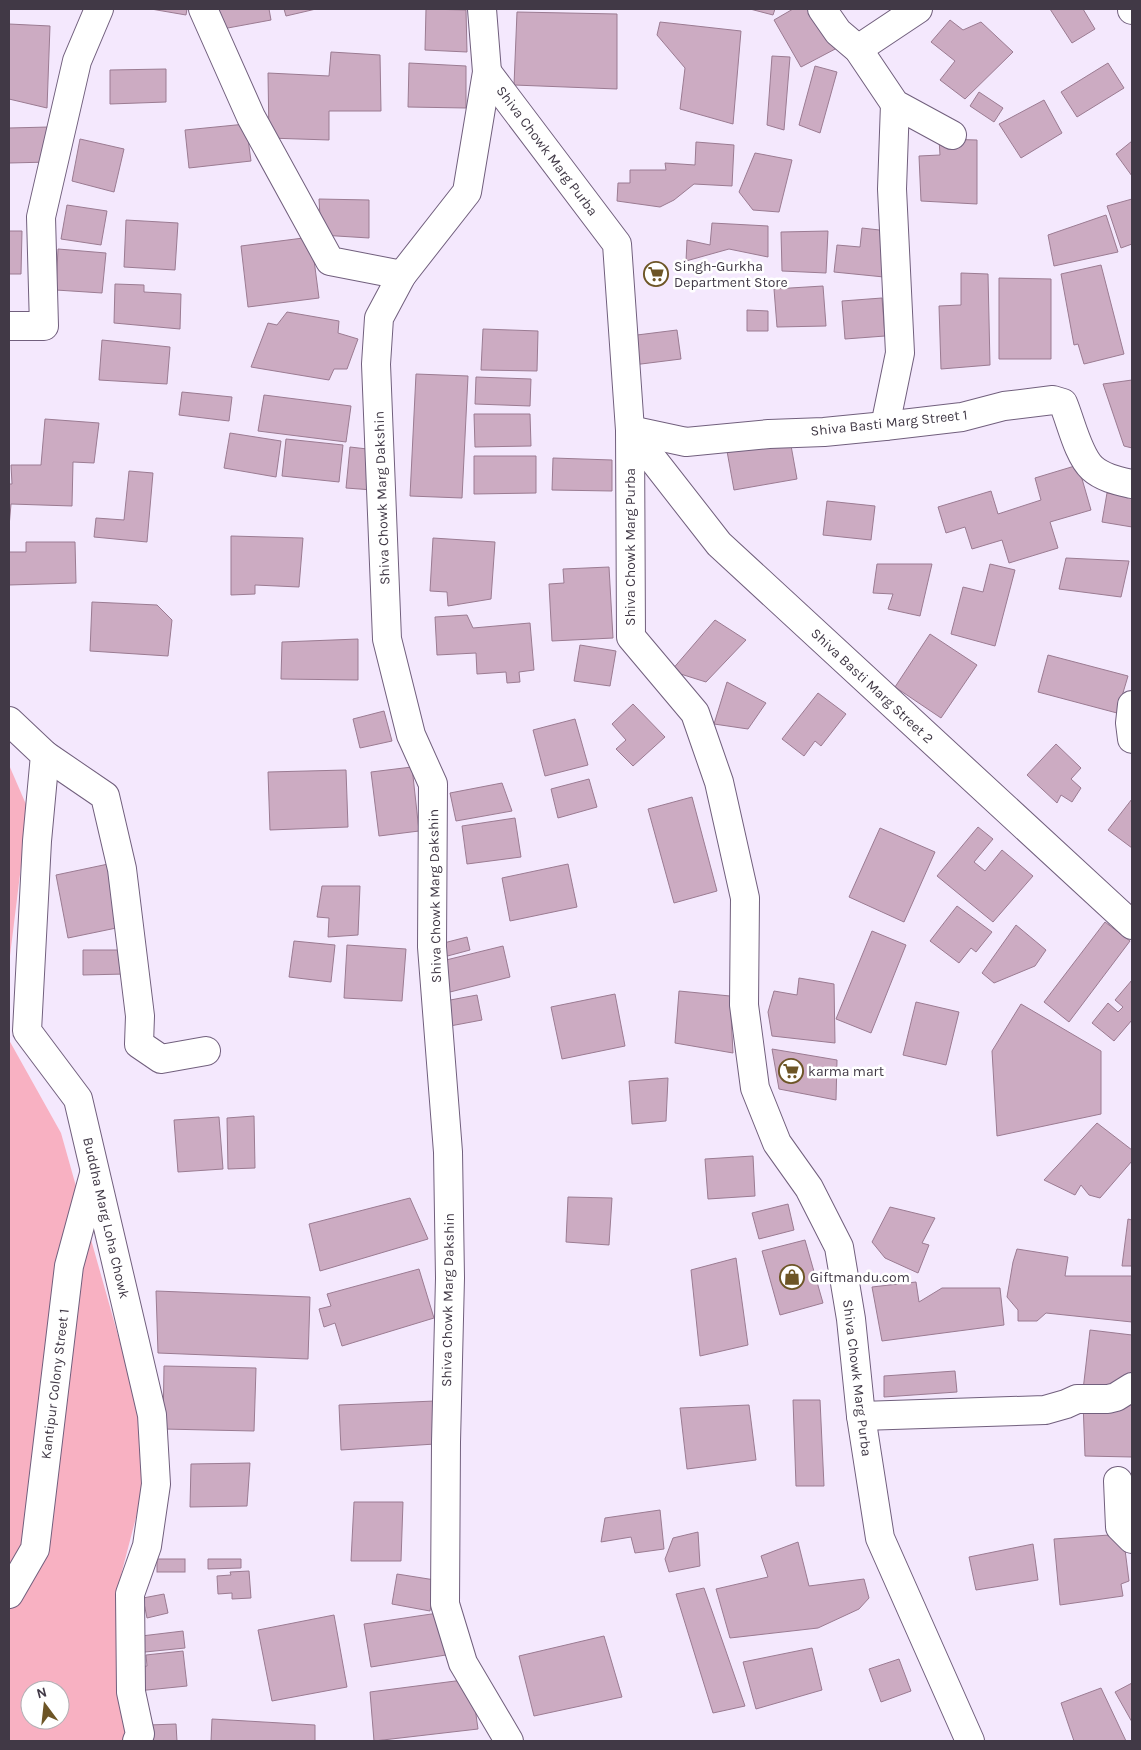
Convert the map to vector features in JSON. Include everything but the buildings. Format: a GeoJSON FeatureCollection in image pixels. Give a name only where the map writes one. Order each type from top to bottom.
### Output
{"type":"FeatureCollection","features":[{"type":"Feature","properties":{"kind":"street"},"geometry":{"type":"LineString","coordinates":[[9,326],[44,326],[41,217],[77,61],[99,9]]}},
{"type":"Feature","properties":{"kind":"street"},"geometry":{"type":"LineString","coordinates":[[203,9],[251,117],[330,261],[402,275]]}},
{"type":"Feature","properties":{"kind":"street","name":"Shiva Chowk Marg Dakshin"},"geometry":{"type":"LineString","coordinates":[[482,9],[487,72],[467,192],[402,275],[378,318],[376,364],[388,639],[411,735],[433,784],[432,947],[448,1152],[450,1278],[445,1604],[463,1663],[509,1741]]}},
{"type":"Feature","properties":{"kind":"street"},"geometry":{"type":"LineString","coordinates":[[822,9],[838,32],[858,49],[896,104],[952,135]]}},
{"type":"Feature","properties":{"kind":"street"},"geometry":{"type":"LineString","coordinates":[[858,49],[918,9]]}},
{"type":"Feature","properties":{"kind":"street","name":"Shiva Chowk Marg Purba"},"geometry":{"type":"LineString","coordinates":[[487,72],[617,244],[630,430],[631,637],[695,713],[719,782],[745,898],[744,1005],[755,1088],[777,1142],[809,1188],[839,1248],[851,1319],[861,1416],[880,1538],[970,1741]]}},
{"type":"Feature","properties":{"kind":"street"},"geometry":{"type":"LineString","coordinates":[[885,426],[900,353],[892,188],[896,104]]}},
{"type":"Feature","properties":{"kind":"street","name":"Shiva Basti Marg Street 1"},"geometry":{"type":"LineString","coordinates":[[630,430],[686,442],[885,426],[962,417],[1004,406],[1053,400],[1063,404],[1082,454],[1092,468],[1110,478],[1132,484]]}},
{"type":"Feature","properties":{"kind":"street","name":"Shiva Basti Marg Street 2"},"geometry":{"type":"LineString","coordinates":[[630,430],[719,544],[1132,925]]}},
{"type":"Feature","properties":{"kind":"street"},"geometry":{"type":"LineString","coordinates":[[1132,705],[1130,723],[1132,739]]}},
{"type":"Feature","properties":{"kind":"street"},"geometry":{"type":"LineString","coordinates":[[9,721],[45,755],[105,796],[122,869],[140,1016],[139,1044],[161,1059],[206,1051]]}},
{"type":"Feature","properties":{"kind":"street","name":"Buddha Marg Loha Chowk"},"geometry":{"type":"LineString","coordinates":[[45,755],[37,841],[27,1030],[78,1099],[152,1415],[156,1484],[147,1546],[130,1594],[131,1692],[140,1734],[136,1741]]}},
{"type":"Feature","properties":{"kind":"street","name":"Kantipur Colony Street 1"},"geometry":{"type":"LineString","coordinates":[[9,1594],[35,1549],[69,1266],[95,1170]]}},
{"type":"Feature","properties":{"kind":"street"},"geometry":{"type":"LineString","coordinates":[[861,1416],[1045,1410],[1077,1399],[1108,1399],[1116,1397],[1132,1387]]}},
{"type":"Feature","properties":{"kind":"street"},"geometry":{"type":"LineString","coordinates":[[1118,1481],[1120,1527],[1132,1538]]}},
{"type":"Feature","properties":{"kind":"shaded area"},"geometry":{"type":"Polygon","coordinates":[[[9,765],[28,809],[9,964],[9,765]]]}},
{"type":"Feature","properties":{"kind":"shaded area"},"geometry":{"type":"Polygon","coordinates":[[[9,1040],[61,1133],[152,1456],[121,1575],[128,1741],[9,1741],[9,1040]]]}},
{"type":"Feature","properties":{"kind":"place","name":"Singh-Gurkha Department Store"},"geometry":{"type":"Point","coordinates":[656,274]}},
{"type":"Feature","properties":{"kind":"place","name":"karma mart"},"geometry":{"type":"Point","coordinates":[791,1071]}},
{"type":"Feature","properties":{"kind":"place","name":"Giftmandu.com"},"geometry":{"type":"Point","coordinates":[792,1277]}}]}
